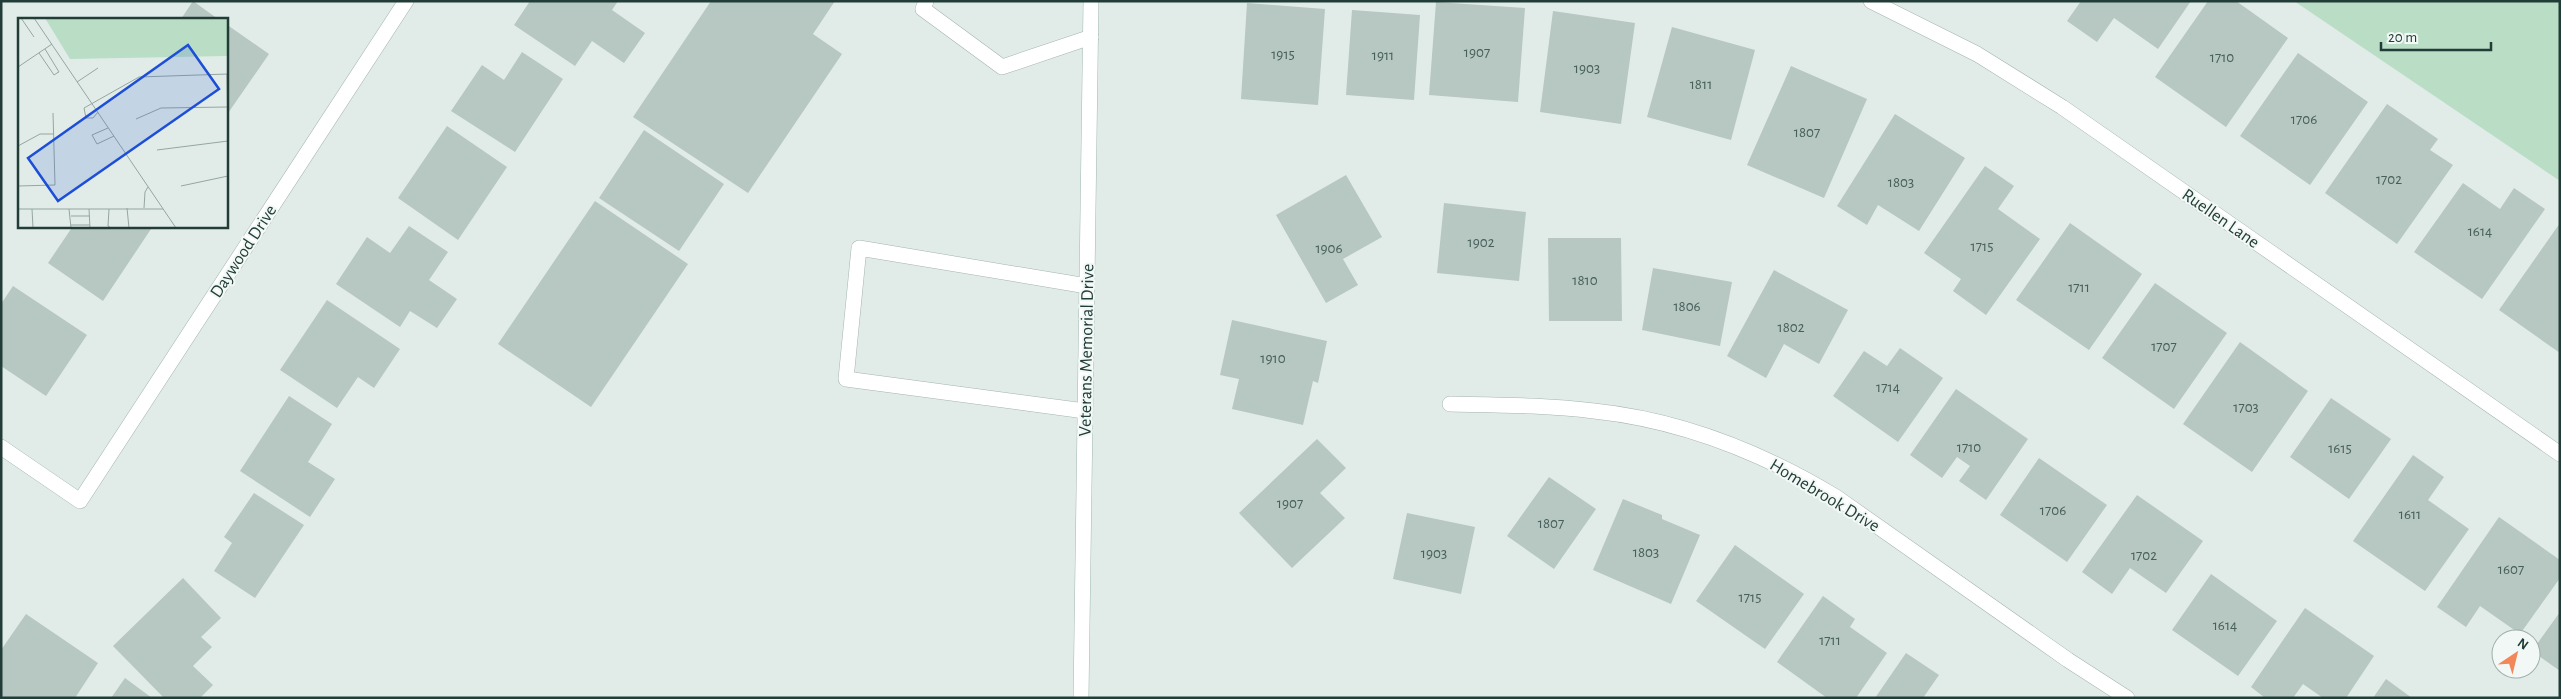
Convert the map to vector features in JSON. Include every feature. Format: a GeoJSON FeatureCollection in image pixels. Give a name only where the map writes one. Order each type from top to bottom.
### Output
{"type":"FeatureCollection","features":[{"type":"Feature","properties":{"kind":"street","name":"Daywood Drive"},"geometry":{"type":"LineString","coordinates":[[1,447],[80,501],[406,1]]}},
{"type":"Feature","properties":{"kind":"street"},"geometry":{"type":"LineString","coordinates":[[926,1],[923,9],[1002,67],[1091,37]]}},
{"type":"Feature","properties":{"kind":"street","name":"Veterans Memorial Drive"},"geometry":{"type":"LineString","coordinates":[[1081,698],[1092,1]]}},
{"type":"Feature","properties":{"kind":"street","name":"Ruellen Lane"},"geometry":{"type":"LineString","coordinates":[[1871,1],[1977,54],[2062,107],[2560,454]]}},
{"type":"Feature","properties":{"kind":"street"},"geometry":{"type":"LineString","coordinates":[[1085,411],[846,379],[859,248],[1087,286]]}},
{"type":"Feature","properties":{"kind":"street","name":"Homebrook Drive"},"geometry":{"type":"LineString","coordinates":[[1450,404],[1596,411],[1676,426],[1757,455],[1797,474],[1836,498],[2068,660],[2127,698]]}},
{"type":"Feature","properties":{"kind":"green space"},"geometry":{"type":"Polygon","coordinates":[[[2294,1],[2560,1],[2560,181],[2294,1]]]}},
{"type":"Feature","properties":{"kind":"building"},"geometry":{"type":"Polygon","coordinates":[[[193,1],[217,18],[182,18],[193,1]]]}},
{"type":"Feature","properties":{"kind":"building"},"geometry":{"type":"Polygon","coordinates":[[[530,1],[618,1],[612,10],[645,33],[624,63],[592,41],[575,66],[514,25],[530,1]]]}},
{"type":"Feature","properties":{"kind":"building"},"geometry":{"type":"Polygon","coordinates":[[[711,1],[835,1],[813,34],[842,54],[748,193],[633,117],[711,1]]]}},
{"type":"Feature","properties":{"kind":"building"},"geometry":{"type":"Polygon","coordinates":[[[2081,1],[2191,1],[2158,49],[2114,18],[2097,42],[2067,21],[2081,1]]]}},
{"type":"Feature","properties":{"kind":"building"},"geometry":{"type":"Polygon","coordinates":[[[2208,1],[2236,1],[2288,38],[2226,127],[2155,77],[2208,1]]]}},
{"type":"Feature","properties":{"kind":"building"},"geometry":{"type":"Polygon","coordinates":[[[1436,2],[1525,8],[1518,102],[1429,95],[1436,2]]]}},
{"type":"Feature","properties":{"kind":"building"},"geometry":{"type":"Polygon","coordinates":[[[1247,3],[1325,9],[1318,105],[1241,99],[1247,3]]]}},
{"type":"Feature","properties":{"kind":"building"},"geometry":{"type":"Polygon","coordinates":[[[1352,10],[1420,15],[1414,100],[1346,95],[1352,10]]]}},
{"type":"Feature","properties":{"kind":"building"},"geometry":{"type":"Polygon","coordinates":[[[1553,11],[1635,23],[1621,124],[1540,112],[1553,11]]]}},
{"type":"Feature","properties":{"kind":"building"},"geometry":{"type":"Polygon","coordinates":[[[228,25],[269,54],[228,113],[228,25]]]}},
{"type":"Feature","properties":{"kind":"building"},"geometry":{"type":"Polygon","coordinates":[[[1672,27],[1755,50],[1731,140],[1647,117],[1672,27]]]}},
{"type":"Feature","properties":{"kind":"building"},"geometry":{"type":"Polygon","coordinates":[[[522,52],[563,79],[515,152],[451,111],[482,65],[504,80],[522,52]]]}},
{"type":"Feature","properties":{"kind":"building"},"geometry":{"type":"Polygon","coordinates":[[[2298,53],[2368,102],[2310,185],[2240,136],[2298,53]]]}},
{"type":"Feature","properties":{"kind":"building"},"geometry":{"type":"Polygon","coordinates":[[[1791,66],[1867,99],[1824,198],[1747,165],[1791,66]]]}},
{"type":"Feature","properties":{"kind":"building"},"geometry":{"type":"Polygon","coordinates":[[[2387,104],[2438,139],[2430,150],[2453,165],[2397,244],[2325,193],[2387,104]]]}},
{"type":"Feature","properties":{"kind":"building"},"geometry":{"type":"Polygon","coordinates":[[[1895,114],[1965,158],[1919,231],[1878,205],[1867,225],[1837,206],[1895,114]]]}},
{"type":"Feature","properties":{"kind":"building"},"geometry":{"type":"Polygon","coordinates":[[[447,126],[507,167],[458,240],[398,198],[447,126]]]}},
{"type":"Feature","properties":{"kind":"building"},"geometry":{"type":"Polygon","coordinates":[[[644,130],[724,184],[679,251],[599,198],[644,130]]]}},
{"type":"Feature","properties":{"kind":"building"},"geometry":{"type":"Polygon","coordinates":[[[1985,166],[2014,186],[1998,209],[2040,239],[1986,315],[1953,291],[1961,279],[1924,253],[1985,166]]]}},
{"type":"Feature","properties":{"kind":"building"},"geometry":{"type":"Polygon","coordinates":[[[1346,175],[1382,237],[1343,259],[1358,285],[1326,303],[1276,215],[1346,175]]]}},
{"type":"Feature","properties":{"kind":"building"},"geometry":{"type":"Polygon","coordinates":[[[2463,183],[2500,209],[2514,188],[2545,209],[2482,299],[2414,252],[2463,183]]]}},
{"type":"Feature","properties":{"kind":"building"},"geometry":{"type":"Polygon","coordinates":[[[595,201],[688,264],[591,407],[498,344],[595,201]]]}},
{"type":"Feature","properties":{"kind":"building"},"geometry":{"type":"Polygon","coordinates":[[[1444,203],[1526,212],[1519,281],[1437,273],[1444,203]]]}},
{"type":"Feature","properties":{"kind":"building"},"geometry":{"type":"Polygon","coordinates":[[[2070,223],[2142,274],[2089,350],[2016,300],[2070,223]]]}},
{"type":"Feature","properties":{"kind":"building"},"geometry":{"type":"Polygon","coordinates":[[[2560,223],[2560,353],[2499,310],[2560,223]]]}},
{"type":"Feature","properties":{"kind":"building"},"geometry":{"type":"Polygon","coordinates":[[[409,226],[448,252],[429,280],[457,299],[437,328],[410,311],[400,327],[336,284],[367,237],[390,253],[409,226]]]}},
{"type":"Feature","properties":{"kind":"building"},"geometry":{"type":"Polygon","coordinates":[[[72,228],[152,228],[103,301],[48,263],[72,228]]]}},
{"type":"Feature","properties":{"kind":"building"},"geometry":{"type":"Polygon","coordinates":[[[1548,238],[1621,238],[1622,321],[1549,321],[1548,238]]]}},
{"type":"Feature","properties":{"kind":"building"},"geometry":{"type":"Polygon","coordinates":[[[1653,268],[1732,282],[1720,346],[1642,330],[1653,268]]]}},
{"type":"Feature","properties":{"kind":"building"},"geometry":{"type":"Polygon","coordinates":[[[1774,270],[1848,310],[1819,364],[1784,344],[1766,378],[1727,356],[1774,270]]]}},
{"type":"Feature","properties":{"kind":"building"},"geometry":{"type":"Polygon","coordinates":[[[2155,283],[2227,333],[2174,409],[2102,358],[2155,283]]]}},
{"type":"Feature","properties":{"kind":"building"},"geometry":{"type":"Polygon","coordinates":[[[13,286],[87,335],[46,396],[1,366],[1,304],[13,286]]]}},
{"type":"Feature","properties":{"kind":"building"},"geometry":{"type":"Polygon","coordinates":[[[327,300],[400,349],[374,388],[358,377],[337,408],[280,370],[327,300]]]}},
{"type":"Feature","properties":{"kind":"building"},"geometry":{"type":"Polygon","coordinates":[[[1232,320],[1327,341],[1318,383],[1313,381],[1303,425],[1232,409],[1239,379],[1220,375],[1232,320]]]}},
{"type":"Feature","properties":{"kind":"building"},"geometry":{"type":"Polygon","coordinates":[[[2240,342],[2308,391],[2252,472],[2183,424],[2240,342]]]}},
{"type":"Feature","properties":{"kind":"building"},"geometry":{"type":"Polygon","coordinates":[[[1900,348],[1943,378],[1898,442],[1833,396],[1864,351],[1887,366],[1900,348]]]}},
{"type":"Feature","properties":{"kind":"building"},"geometry":{"type":"Polygon","coordinates":[[[1956,389],[2028,439],[1986,500],[1959,481],[1970,466],[1957,457],[1942,478],[1910,455],[1956,389]]]}},
{"type":"Feature","properties":{"kind":"building"},"geometry":{"type":"Polygon","coordinates":[[[289,396],[332,424],[308,462],[335,479],[310,517],[240,471],[289,396]]]}},
{"type":"Feature","properties":{"kind":"building"},"geometry":{"type":"Polygon","coordinates":[[[2331,398],[2391,439],[2349,499],[2290,457],[2331,398]]]}},
{"type":"Feature","properties":{"kind":"building"},"geometry":{"type":"Polygon","coordinates":[[[1317,439],[1346,468],[1320,493],[1345,518],[1292,568],[1239,513],[1317,439]]]}},
{"type":"Feature","properties":{"kind":"building"},"geometry":{"type":"Polygon","coordinates":[[[2413,455],[2444,477],[2428,500],[2469,529],[2425,591],[2353,541],[2413,455]]]}},
{"type":"Feature","properties":{"kind":"building"},"geometry":{"type":"Polygon","coordinates":[[[2039,458],[2107,505],[2067,562],[2000,515],[2039,458]]]}},
{"type":"Feature","properties":{"kind":"building"},"geometry":{"type":"Polygon","coordinates":[[[1549,477],[1596,509],[1554,569],[1507,536],[1549,477]]]}},
{"type":"Feature","properties":{"kind":"building"},"geometry":{"type":"Polygon","coordinates":[[[254,493],[304,525],[255,598],[214,571],[232,543],[224,537],[254,493]]]}},
{"type":"Feature","properties":{"kind":"building"},"geometry":{"type":"Polygon","coordinates":[[[2137,495],[2203,541],[2166,593],[2130,568],[2112,594],[2082,572],[2137,495]]]}},
{"type":"Feature","properties":{"kind":"building"},"geometry":{"type":"Polygon","coordinates":[[[1623,499],[1662,515],[1662,519],[1700,535],[1671,604],[1593,570],[1623,499]]]}},
{"type":"Feature","properties":{"kind":"building"},"geometry":{"type":"Polygon","coordinates":[[[1407,513],[1475,527],[1461,594],[1393,579],[1407,513]]]}},
{"type":"Feature","properties":{"kind":"building"},"geometry":{"type":"Polygon","coordinates":[[[2499,517],[2560,560],[2560,578],[2524,629],[2513,629],[2480,606],[2466,627],[2437,607],[2499,517]]]}},
{"type":"Feature","properties":{"kind":"building"},"geometry":{"type":"Polygon","coordinates":[[[1735,545],[1804,594],[1765,649],[1696,601],[1735,545]]]}},
{"type":"Feature","properties":{"kind":"building"},"geometry":{"type":"Polygon","coordinates":[[[2211,574],[2277,621],[2238,676],[2172,630],[2211,574]]]}},
{"type":"Feature","properties":{"kind":"building"},"geometry":{"type":"Polygon","coordinates":[[[183,578],[221,618],[201,637],[212,647],[193,666],[213,685],[200,698],[164,698],[113,646],[183,578]]]}},
{"type":"Feature","properties":{"kind":"building"},"geometry":{"type":"Polygon","coordinates":[[[1823,596],[1855,619],[1850,627],[1887,653],[1856,698],[1827,698],[1777,662],[1823,596]]]}},
{"type":"Feature","properties":{"kind":"building"},"geometry":{"type":"Polygon","coordinates":[[[2305,608],[2374,656],[2346,698],[2323,698],[2303,684],[2293,698],[2265,698],[2251,687],[2305,608]]]}},
{"type":"Feature","properties":{"kind":"building"},"geometry":{"type":"Polygon","coordinates":[[[2560,612],[2560,671],[2541,657],[2541,638],[2560,612]]]}},
{"type":"Feature","properties":{"kind":"building"},"geometry":{"type":"Polygon","coordinates":[[[26,614],[98,663],[75,698],[1,698],[1,650],[26,614]]]}},
{"type":"Feature","properties":{"kind":"building"},"geometry":{"type":"Polygon","coordinates":[[[1906,653],[1939,675],[1923,698],[1875,698],[1906,653]]]}},
{"type":"Feature","properties":{"kind":"building"},"geometry":{"type":"Polygon","coordinates":[[[125,678],[152,698],[111,698],[125,678]]]}},
{"type":"Feature","properties":{"kind":"building"},"geometry":{"type":"Polygon","coordinates":[[[2386,679],[2412,698],[2373,698],[2386,679]]]}}]}
